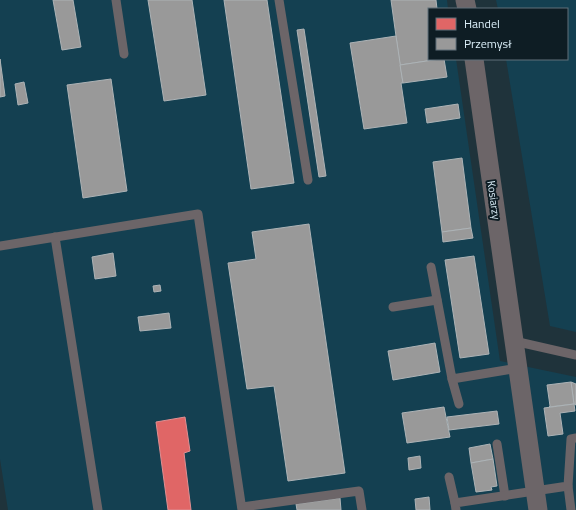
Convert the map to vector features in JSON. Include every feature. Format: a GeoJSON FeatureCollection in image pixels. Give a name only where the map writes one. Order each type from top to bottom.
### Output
{"type":"FeatureCollection","features":[{"type":"Feature","properties":{"kind":"street","name":"Kosiarzy"},"geometry":{"type":"LineString","coordinates":[[474,60],[537,501]]}},
{"type":"Feature","properties":{"kind":"lane"},"geometry":{"type":"LineString","coordinates":[[116,0],[124,54]]}},
{"type":"Feature","properties":{"kind":"lane"},"geometry":{"type":"LineString","coordinates":[[279,0],[308,180]]}},
{"type":"Feature","properties":{"kind":"lane"},"geometry":{"type":"LineString","coordinates":[[0,246],[198,214],[242,508],[359,491],[362,510]]}},
{"type":"Feature","properties":{"kind":"lane"},"geometry":{"type":"LineString","coordinates":[[55,237],[98,510]]}},
{"type":"Feature","properties":{"kind":"lane"},"geometry":{"type":"LineString","coordinates":[[431,267],[452,379],[459,404]]}},
{"type":"Feature","properties":{"kind":"lane"},"geometry":{"type":"LineString","coordinates":[[393,307],[437,300]]}},
{"type":"Feature","properties":{"kind":"lane"},"geometry":{"type":"LineString","coordinates":[[514,341],[576,355]]}},
{"type":"Feature","properties":{"kind":"lane"},"geometry":{"type":"LineString","coordinates":[[452,379],[518,368]]}},
{"type":"Feature","properties":{"kind":"lane"},"geometry":{"type":"LineString","coordinates":[[571,510],[568,486],[571,439],[576,438]]}},
{"type":"Feature","properties":{"kind":"lane"},"geometry":{"type":"LineString","coordinates":[[497,444],[505,496]]}},
{"type":"Feature","properties":{"kind":"lane"},"geometry":{"type":"LineString","coordinates":[[449,477],[455,507],[505,496],[537,501],[568,486]]}},
{"type":"Feature","properties":{"kind":"shaded area"},"geometry":{"type":"Polygon","coordinates":[[[0,0],[447,0],[448,8],[428,8],[428,60],[456,60],[500,361],[576,377],[576,510],[8,510],[0,459],[0,0]]]}},
{"type":"Feature","properties":{"kind":"shaded area"},"geometry":{"type":"Polygon","coordinates":[[[496,0],[576,0],[576,332],[550,326],[506,60],[568,60],[568,8],[498,8],[496,0]]]}},
{"type":"Feature","properties":{"kind":"building: Handel"},"geometry":{"type":"Polygon","coordinates":[[[185,417],[190,451],[184,453],[191,510],[168,510],[156,422],[185,417]]]}},
{"type":"Feature","properties":{"kind":"building: Przemysł"},"geometry":{"type":"Polygon","coordinates":[[[53,0],[73,0],[81,47],[62,50],[53,0]]]}},
{"type":"Feature","properties":{"kind":"building: Przemysł"},"geometry":{"type":"Polygon","coordinates":[[[148,0],[192,0],[206,95],[164,101],[148,0]]]}},
{"type":"Feature","properties":{"kind":"building: Przemysł"},"geometry":{"type":"Polygon","coordinates":[[[224,0],[267,0],[294,183],[251,189],[224,0]]]}},
{"type":"Feature","properties":{"kind":"building: Przemysł"},"geometry":{"type":"Polygon","coordinates":[[[391,0],[436,0],[437,8],[428,8],[428,60],[433,60],[400,65],[391,0]]]}},
{"type":"Feature","properties":{"kind":"building: Przemysł"},"geometry":{"type":"Polygon","coordinates":[[[304,29],[326,176],[319,177],[297,30],[304,29]]]}},
{"type":"Feature","properties":{"kind":"building: Przemysł"},"geometry":{"type":"Polygon","coordinates":[[[396,36],[407,123],[364,129],[350,43],[396,36]]]}},
{"type":"Feature","properties":{"kind":"building: Przemysł"},"geometry":{"type":"Polygon","coordinates":[[[0,59],[5,96],[0,97],[0,59]]]}},
{"type":"Feature","properties":{"kind":"building: Przemysł"},"geometry":{"type":"Polygon","coordinates":[[[433,60],[444,60],[447,77],[403,83],[400,65],[433,60]]]}},
{"type":"Feature","properties":{"kind":"building: Przemysł"},"geometry":{"type":"Polygon","coordinates":[[[111,79],[127,191],[83,198],[67,85],[111,79]]]}},
{"type":"Feature","properties":{"kind":"building: Przemysł"},"geometry":{"type":"Polygon","coordinates":[[[24,82],[28,103],[18,105],[15,84],[24,82]]]}},
{"type":"Feature","properties":{"kind":"building: Przemysł"},"geometry":{"type":"Polygon","coordinates":[[[458,104],[460,118],[427,123],[425,109],[458,104]]]}},
{"type":"Feature","properties":{"kind":"building: Przemysł"},"geometry":{"type":"Polygon","coordinates":[[[462,158],[471,228],[442,232],[433,162],[462,158]]]}},
{"type":"Feature","properties":{"kind":"building: Przemysł"},"geometry":{"type":"Polygon","coordinates":[[[309,224],[345,473],[288,481],[274,386],[247,389],[228,263],[256,259],[252,232],[309,224]]]}},
{"type":"Feature","properties":{"kind":"building: Przemysł"},"geometry":{"type":"Polygon","coordinates":[[[471,228],[473,238],[443,242],[442,232],[471,228]]]}},
{"type":"Feature","properties":{"kind":"building: Przemysł"},"geometry":{"type":"Polygon","coordinates":[[[113,253],[116,276],[95,279],[92,257],[113,253]]]}},
{"type":"Feature","properties":{"kind":"building: Przemysł"},"geometry":{"type":"Polygon","coordinates":[[[474,256],[489,354],[460,358],[445,260],[474,256]]]}},
{"type":"Feature","properties":{"kind":"building: Przemysł"},"geometry":{"type":"Polygon","coordinates":[[[160,285],[161,291],[154,292],[153,286],[160,285]]]}},
{"type":"Feature","properties":{"kind":"building: Przemysł"},"geometry":{"type":"Polygon","coordinates":[[[169,313],[171,328],[140,331],[138,317],[169,313]]]}},
{"type":"Feature","properties":{"kind":"building: Przemysł"},"geometry":{"type":"Polygon","coordinates":[[[435,343],[440,372],[393,380],[388,351],[435,343]]]}},
{"type":"Feature","properties":{"kind":"building: Przemysł"},"geometry":{"type":"Polygon","coordinates":[[[571,382],[576,384],[576,405],[574,404],[571,382]]]}},
{"type":"Feature","properties":{"kind":"building: Przemysł"},"geometry":{"type":"Polygon","coordinates":[[[571,382],[574,404],[549,407],[547,385],[571,382]]]}},
{"type":"Feature","properties":{"kind":"building: Przemysł"},"geometry":{"type":"Polygon","coordinates":[[[574,404],[575,411],[560,413],[563,434],[548,436],[544,408],[574,404]]]}},
{"type":"Feature","properties":{"kind":"building: Przemysł"},"geometry":{"type":"Polygon","coordinates":[[[444,407],[450,437],[407,443],[402,413],[444,407]]]}},
{"type":"Feature","properties":{"kind":"building: Przemysł"},"geometry":{"type":"Polygon","coordinates":[[[497,411],[499,424],[449,430],[447,417],[497,411]]]}},
{"type":"Feature","properties":{"kind":"building: Przemysł"},"geometry":{"type":"Polygon","coordinates":[[[490,444],[493,459],[471,463],[469,448],[490,444]]]}},
{"type":"Feature","properties":{"kind":"building: Przemysł"},"geometry":{"type":"Polygon","coordinates":[[[420,456],[421,468],[409,470],[408,458],[420,456]]]}},
{"type":"Feature","properties":{"kind":"building: Przemysł"},"geometry":{"type":"Polygon","coordinates":[[[493,459],[497,486],[491,487],[492,490],[476,492],[471,463],[493,459]]]}},
{"type":"Feature","properties":{"kind":"building: Przemysł"},"geometry":{"type":"Polygon","coordinates":[[[429,497],[430,510],[416,510],[415,499],[429,497]]]}},
{"type":"Feature","properties":{"kind":"building: Przemysł"},"geometry":{"type":"Polygon","coordinates":[[[340,498],[341,510],[297,510],[296,504],[340,498]]]}}]}
